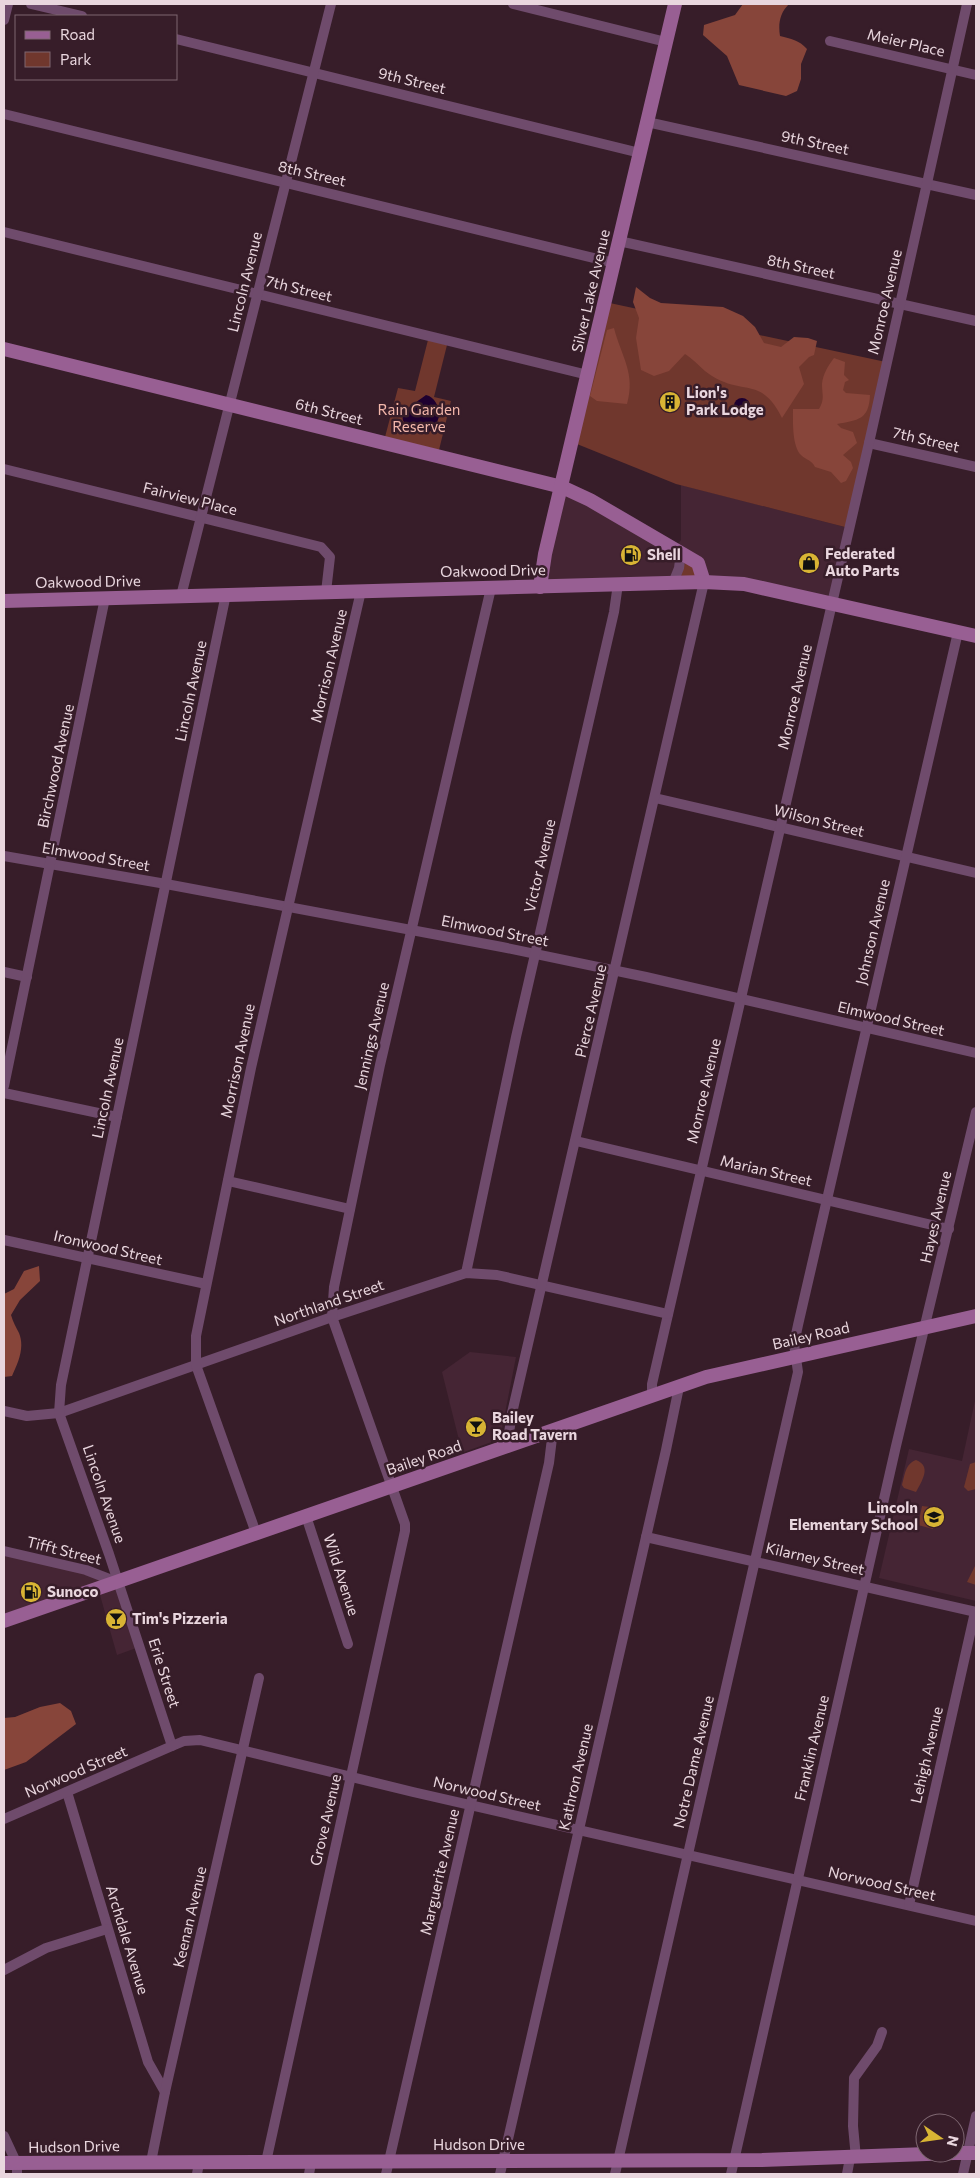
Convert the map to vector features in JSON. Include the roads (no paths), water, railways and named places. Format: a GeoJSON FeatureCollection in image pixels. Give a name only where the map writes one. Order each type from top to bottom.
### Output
{"type":"FeatureCollection","features":[{"type":"Feature","properties":{"kind":"street"},"geometry":{"type":"LineString","coordinates":[[4,20],[8,4]]}},
{"type":"Feature","properties":{"kind":"street"},"geometry":{"type":"LineString","coordinates":[[31,4],[78,15]]}},
{"type":"Feature","properties":{"kind":"street","name":"Lincoln Avenue"},"geometry":{"type":"LineString","coordinates":[[181,596],[331,4]]}},
{"type":"Feature","properties":{"kind":"street"},"geometry":{"type":"LineString","coordinates":[[513,4],[666,42]]}},
{"type":"Feature","properties":{"kind":"street","name":"Silver Lake Avenue"},"geometry":{"type":"LineString","coordinates":[[540,587],[545,554],[675,4]]}},
{"type":"Feature","properties":{"kind":"street","name":"Monroe Avenue"},"geometry":{"type":"LineString","coordinates":[[652,1396],[652,1384],[869,443],[966,4]]}},
{"type":"Feature","properties":{"kind":"street","name":"9th Street"},"geometry":{"type":"LineString","coordinates":[[178,39],[640,152]]}},
{"type":"Feature","properties":{"kind":"street","name":"Meier Place"},"geometry":{"type":"LineString","coordinates":[[830,41],[976,75]]}},
{"type":"Feature","properties":{"kind":"street","name":"8th Street"},"geometry":{"type":"LineString","coordinates":[[4,114],[614,263]]}},
{"type":"Feature","properties":{"kind":"street","name":"9th Street"},"geometry":{"type":"LineString","coordinates":[[647,122],[976,195]]}},
{"type":"Feature","properties":{"kind":"street","name":"7th Street"},"geometry":{"type":"LineString","coordinates":[[4,232],[588,374]]}},
{"type":"Feature","properties":{"kind":"street","name":"8th Street"},"geometry":{"type":"LineString","coordinates":[[619,241],[976,321]]}},
{"type":"Feature","properties":{"kind":"street","name":"6th Street"},"geometry":{"type":"LineString","coordinates":[[4,350],[562,487],[590,500],[698,563],[704,582]]}},
{"type":"Feature","properties":{"kind":"street","name":"7th Street"},"geometry":{"type":"LineString","coordinates":[[869,443],[976,467]]}},
{"type":"Feature","properties":{"kind":"street","name":"Fairview Place"},"geometry":{"type":"LineString","coordinates":[[4,469],[321,547],[330,557],[326,592]]}},
{"type":"Feature","properties":{"kind":"street"},"geometry":{"type":"LineString","coordinates":[[673,583],[679,568],[681,552]]}},
{"type":"Feature","properties":{"kind":"street","name":"Oakwood Drive"},"geometry":{"type":"LineString","coordinates":[[4,601],[704,582],[744,584],[976,636]]}},
{"type":"Feature","properties":{"kind":"street","name":"Pierce Avenue"},"geometry":{"type":"LineString","coordinates":[[507,1446],[512,1413],[704,582]]}},
{"type":"Feature","properties":{"kind":"street","name":"Victor Avenue"},"geometry":{"type":"LineString","coordinates":[[466,1273],[492,1140],[614,612],[618,584]]}},
{"type":"Feature","properties":{"kind":"street","name":"Jennings Avenue"},"geometry":{"type":"LineString","coordinates":[[392,1486],[332,1317],[334,1287],[380,1065],[491,588]]}},
{"type":"Feature","properties":{"kind":"street","name":"Morrison Avenue"},"geometry":{"type":"LineString","coordinates":[[256,1533],[196,1365],[196,1336],[254,1059],[361,591]]}},
{"type":"Feature","properties":{"kind":"street","name":"Lincoln Avenue"},"geometry":{"type":"LineString","coordinates":[[117,1582],[59,1413],[61,1385],[226,594]]}},
{"type":"Feature","properties":{"kind":"street","name":"Birchwood Avenue"},"geometry":{"type":"LineString","coordinates":[[4,1086],[105,598]]}},
{"type":"Feature","properties":{"kind":"street","name":"Johnson Avenue"},"geometry":{"type":"LineString","coordinates":[[796,1356],[794,1344],[958,632]]}},
{"type":"Feature","properties":{"kind":"street","name":"Wilson Street"},"geometry":{"type":"LineString","coordinates":[[655,798],[976,873]]}},
{"type":"Feature","properties":{"kind":"street","name":"Elmwood Street"},"geometry":{"type":"LineString","coordinates":[[4,856],[289,906],[535,954],[976,1053]]}},
{"type":"Feature","properties":{"kind":"street"},"geometry":{"type":"LineString","coordinates":[[4,972],[27,977]]}},
{"type":"Feature","properties":{"kind":"street"},"geometry":{"type":"LineString","coordinates":[[4,1093],[117,1117]]}},
{"type":"Feature","properties":{"kind":"street","name":"Hayes Avenue"},"geometry":{"type":"LineString","coordinates":[[924,1329],[976,1112]]}},
{"type":"Feature","properties":{"kind":"street","name":"Marian Street"},"geometry":{"type":"LineString","coordinates":[[576,1141],[949,1229]]}},
{"type":"Feature","properties":{"kind":"street"},"geometry":{"type":"LineString","coordinates":[[228,1181],[350,1209]]}},
{"type":"Feature","properties":{"kind":"street","name":"Ironwood Street"},"geometry":{"type":"LineString","coordinates":[[4,1240],[206,1284]]}},
{"type":"Feature","properties":{"kind":"street","name":"Northland Street"},"geometry":{"type":"LineString","coordinates":[[4,1411],[27,1416],[59,1413],[332,1317],[466,1273],[498,1275],[668,1314]]}},
{"type":"Feature","properties":{"kind":"street","name":"Bailey Road"},"geometry":{"type":"LineString","coordinates":[[4,1621],[706,1377],[976,1316]]}},
{"type":"Feature","properties":{"kind":"street","name":"Franklin Avenue"},"geometry":{"type":"LineString","coordinates":[[731,2174],[924,1329]]}},
{"type":"Feature","properties":{"kind":"street","name":"Notre Dame Avenue"},"geometry":{"type":"LineString","coordinates":[[615,2174],[798,1372],[796,1356]]}},
{"type":"Feature","properties":{"kind":"street","name":"Kathron Avenue"},"geometry":{"type":"LineString","coordinates":[[502,2168],[679,1387]]}},
{"type":"Feature","properties":{"kind":"street","name":"Marguerite Avenue"},"geometry":{"type":"LineString","coordinates":[[387,2168],[549,1463],[553,1430]]}},
{"type":"Feature","properties":{"kind":"street","name":"Grove Avenue"},"geometry":{"type":"LineString","coordinates":[[266,2162],[404,1544],[405,1524],[392,1486]]}},
{"type":"Feature","properties":{"kind":"street","name":"Wild Avenue"},"geometry":{"type":"LineString","coordinates":[[306,1516],[348,1644]]}},
{"type":"Feature","properties":{"kind":"street","name":"Kilarney Street"},"geometry":{"type":"LineString","coordinates":[[646,1537],[976,1612]]}},
{"type":"Feature","properties":{"kind":"street","name":"Tifft Street"},"geometry":{"type":"LineString","coordinates":[[4,1551],[86,1570],[117,1582]]}},
{"type":"Feature","properties":{"kind":"street","name":"Erie Street"},"geometry":{"type":"LineString","coordinates":[[117,1582],[172,1746]]}},
{"type":"Feature","properties":{"kind":"street","name":"Lehigh Avenue"},"geometry":{"type":"LineString","coordinates":[[909,1905],[976,1612]]}},
{"type":"Feature","properties":{"kind":"street","name":"Keenan Avenue"},"geometry":{"type":"LineString","coordinates":[[151,2162],[165,2092],[259,1678]]}},
{"type":"Feature","properties":{"kind":"street","name":"Norwood Street"},"geometry":{"type":"LineString","coordinates":[[4,1819],[172,1746],[200,1740],[471,1805],[976,1921]]}},
{"type":"Feature","properties":{"kind":"street","name":"Archdale Avenue"},"geometry":{"type":"LineString","coordinates":[[67,1792],[148,2062],[165,2092]]}},
{"type":"Feature","properties":{"kind":"street"},"geometry":{"type":"LineString","coordinates":[[4,1970],[46,1948],[107,1929]]}},
{"type":"Feature","properties":{"kind":"street"},"geometry":{"type":"LineString","coordinates":[[847,2174],[853,2158],[854,2078],[877,2046],[882,2032]]}},
{"type":"Feature","properties":{"kind":"street"},"geometry":{"type":"LineString","coordinates":[[965,2147],[976,2116]]}},
{"type":"Feature","properties":{"kind":"street"},"geometry":{"type":"LineString","coordinates":[[4,2136],[12,2167]]}},
{"type":"Feature","properties":{"kind":"street","name":"Hudson Drive"},"geometry":{"type":"LineString","coordinates":[[12,2167],[151,2162],[198,2169],[266,2162],[310,2168],[502,2168],[618,2160],[734,2160],[915,2155]]}},
{"type":"Feature","properties":{"kind":"place","name":"Lion's Park Lodge"},"geometry":{"type":"Point","coordinates":[670,402]}},
{"type":"Feature","properties":{"kind":"place","name":"Shell"},"geometry":{"type":"Point","coordinates":[631,555]}},
{"type":"Feature","properties":{"kind":"place","name":"Federated Auto Parts"},"geometry":{"type":"Point","coordinates":[809,563]}},
{"type":"Feature","properties":{"kind":"place","name":"Bailey Road Tavern"},"geometry":{"type":"Point","coordinates":[476,1427]}},
{"type":"Feature","properties":{"kind":"place","name":"Lincoln Elementary School"},"geometry":{"type":"Point","coordinates":[934,1517]}},
{"type":"Feature","properties":{"kind":"place","name":"Sunoco"},"geometry":{"type":"Point","coordinates":[31,1592]}},
{"type":"Feature","properties":{"kind":"place","name":"Tim's Pizzeria"},"geometry":{"type":"Point","coordinates":[116,1619]}},
{"type":"Feature","properties":{"kind":"park label","name":"Rain Garden Reserve"},"geometry":{"type":"Point","coordinates":[419,418]}}]}
